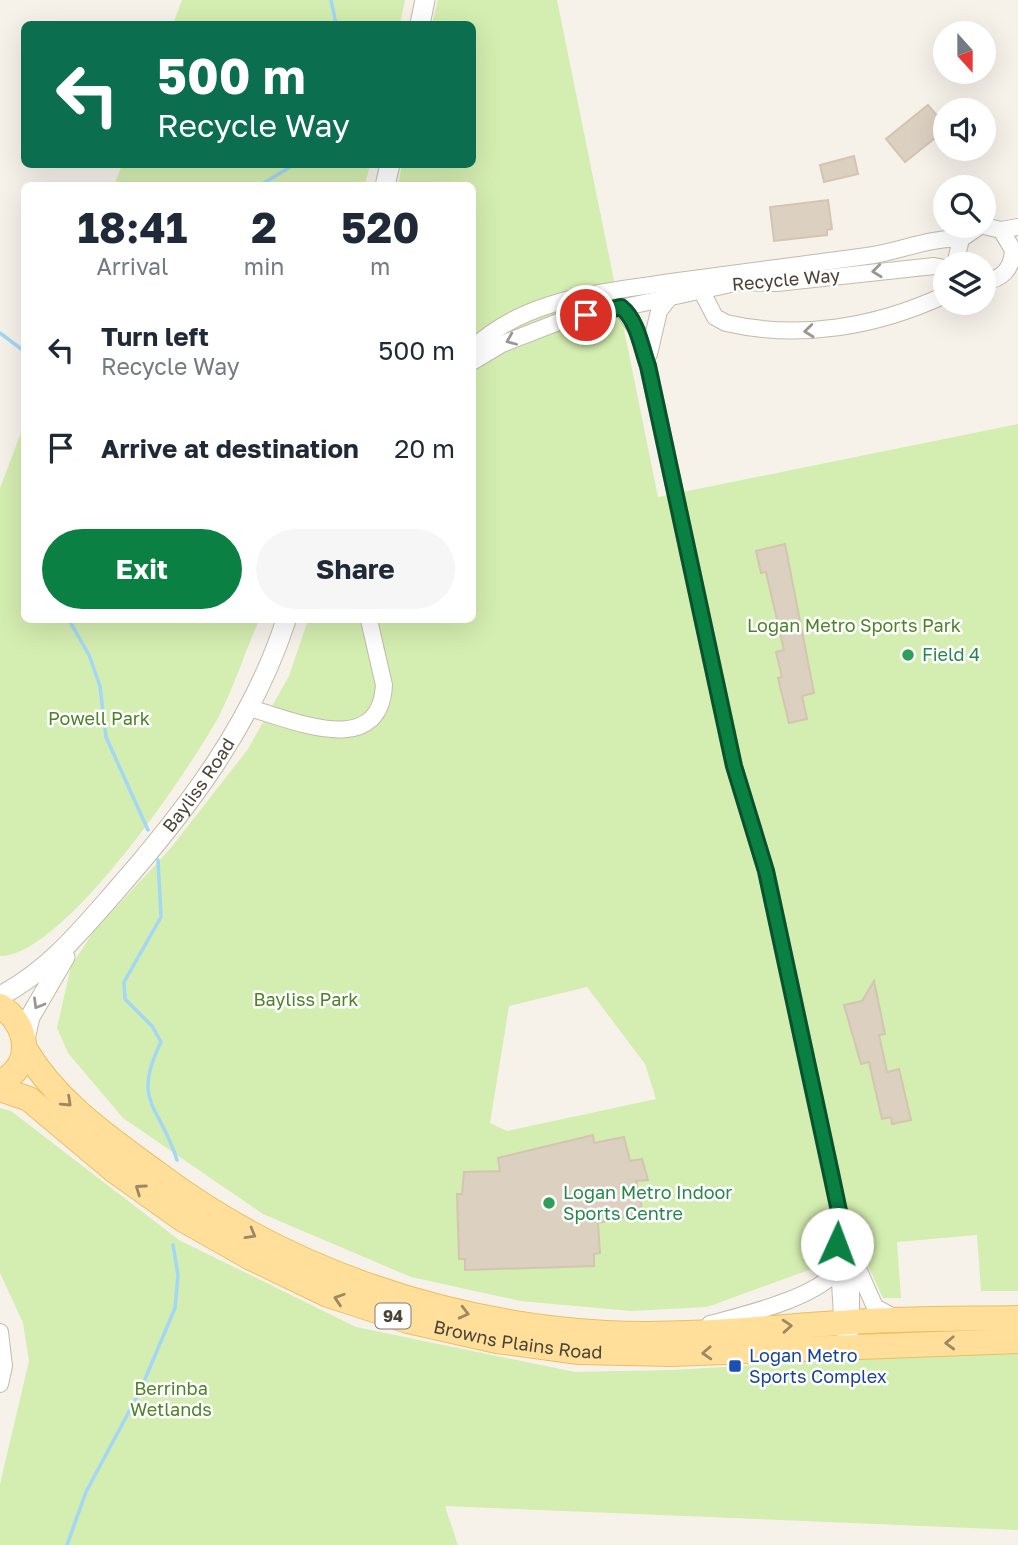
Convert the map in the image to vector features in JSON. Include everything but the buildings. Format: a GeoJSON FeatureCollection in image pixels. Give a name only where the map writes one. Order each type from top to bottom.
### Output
{"type":"FeatureCollection","features":[{"type":"Feature","properties":{"kind":"main road","name":"94"},"geometry":{"type":"LineString","coordinates":[[0,1006],[12,1014],[25,1044]]}},
{"type":"Feature","properties":{"kind":"main road"},"geometry":{"type":"LineString","coordinates":[[0,1082],[16,1071],[25,1044]]}},
{"type":"Feature","properties":{"kind":"main road","name":"Browns Plains Road"},"geometry":{"type":"LineString","coordinates":[[25,1044],[53,1089],[88,1122],[184,1194],[263,1241],[325,1271],[399,1296],[470,1315],[542,1327],[607,1333],[847,1330],[1018,1341]]}},
{"type":"Feature","properties":{"kind":"main road","name":"Browns Plains Road"},"geometry":{"type":"LineString","coordinates":[[0,1089],[29,1098],[116,1172],[182,1219],[251,1258],[328,1295],[408,1321],[497,1341],[579,1352],[672,1354],[904,1320],[1018,1318]]}},
{"type":"Feature","properties":{"kind":"street"},"geometry":{"type":"LineString","coordinates":[[421,21],[425,0]]}},
{"type":"Feature","properties":{"kind":"street"},"geometry":{"type":"LineString","coordinates":[[996,229],[1018,227]]}},
{"type":"Feature","properties":{"kind":"street"},"geometry":{"type":"LineString","coordinates":[[996,277],[1003,274],[1015,258],[1011,243],[1001,230]]}},
{"type":"Feature","properties":{"kind":"street"},"geometry":{"type":"LineString","coordinates":[[476,346],[505,324],[568,299],[636,286],[869,256],[943,238],[961,239],[958,252]]}},
{"type":"Feature","properties":{"kind":"street","name":"Recycle Way"},"geometry":{"type":"LineString","coordinates":[[476,360],[502,344],[561,321],[740,282],[777,283],[933,266]]}},
{"type":"Feature","properties":{"kind":"street"},"geometry":{"type":"LineString","coordinates":[[701,290],[715,317],[726,323],[800,333],[848,326],[933,299]]}},
{"type":"Feature","properties":{"kind":"street"},"geometry":{"type":"LineString","coordinates":[[505,324],[622,297],[640,305],[649,360],[734,766],[766,871],[839,1211],[844,1218],[851,1254],[875,1307],[904,1320]]}},
{"type":"Feature","properties":{"kind":"street"},"geometry":{"type":"LineString","coordinates":[[649,360],[659,311],[669,298]]}},
{"type":"Feature","properties":{"kind":"street"},"geometry":{"type":"LineString","coordinates":[[621,307],[638,332],[649,360]]}},
{"type":"Feature","properties":{"kind":"street","name":"Bayliss Road"},"geometry":{"type":"LineString","coordinates":[[0,996],[42,971],[169,830],[212,772],[249,708],[285,623]]}},
{"type":"Feature","properties":{"kind":"street"},"geometry":{"type":"LineString","coordinates":[[249,708],[326,731],[348,731],[366,722],[383,696],[384,685],[370,623]]}},
{"type":"Feature","properties":{"kind":"street","name":"Bayliss Road"},"geometry":{"type":"LineString","coordinates":[[25,1044],[30,1017],[82,929]]}},
{"type":"Feature","properties":{"kind":"street"},"geometry":{"type":"LineString","coordinates":[[839,1211],[836,1219],[838,1268],[847,1330]]}},
{"type":"Feature","properties":{"kind":"street"},"geometry":{"type":"LineString","coordinates":[[847,1330],[851,1254]]}},
{"type":"Feature","properties":{"kind":"street"},"geometry":{"type":"LineString","coordinates":[[678,1333],[754,1311],[812,1289],[830,1280],[838,1268]]}},
{"type":"Feature","properties":{"kind":"street"},"geometry":{"type":"LineString","coordinates":[[0,1332],[4,1366],[0,1384]]}},
{"type":"Feature","properties":{"kind":"green space"},"geometry":{"type":"Polygon","coordinates":[[[182,0],[405,0],[401,21],[174,21],[182,0]]]}},
{"type":"Feature","properties":{"kind":"green space","name":"Bayliss Park"},"geometry":{"type":"Polygon","coordinates":[[[438,0],[557,0],[658,497],[1018,424],[1018,1291],[981,1291],[977,1235],[897,1242],[901,1298],[883,1298],[861,1251],[707,1307],[631,1311],[520,1301],[411,1277],[263,1214],[123,1118],[68,1053],[57,1028],[71,966],[94,931],[170,849],[248,749],[289,676],[307,623],[476,623],[476,182],[399,182],[401,168],[476,168],[476,21],[433,21],[438,0]],[[587,987],[509,1006],[490,1123],[507,1131],[656,1099],[645,1064],[587,987]]]}},
{"type":"Feature","properties":{"kind":"green space"},"geometry":{"type":"Polygon","coordinates":[[[120,168],[369,168],[366,182],[115,182],[120,168]]]}},
{"type":"Feature","properties":{"kind":"green space","name":"Powell Park"},"geometry":{"type":"Polygon","coordinates":[[[21,433],[21,623],[258,623],[229,694],[203,744],[121,858],[56,927],[26,948],[0,956],[0,488],[21,433]]]}},
{"type":"Feature","properties":{"kind":"green space","name":"Berrinba Wetlands"},"geometry":{"type":"Polygon","coordinates":[[[0,1108],[11,1111],[179,1240],[356,1327],[575,1372],[672,1370],[1018,1350],[1018,1530],[445,1506],[458,1545],[0,1545],[0,1484],[29,1361],[23,1323],[0,1273],[0,1108]]]}},
{"type":"Feature","properties":{"kind":"waterway"},"geometry":{"type":"LineString","coordinates":[[331,0],[335,21]]}},
{"type":"Feature","properties":{"kind":"waterway"},"geometry":{"type":"LineString","coordinates":[[266,182],[288,168]]}},
{"type":"Feature","properties":{"kind":"waterway"},"geometry":{"type":"LineString","coordinates":[[0,333],[21,349]]}},
{"type":"Feature","properties":{"kind":"waterway"},"geometry":{"type":"LineString","coordinates":[[71,623],[89,655],[100,686],[106,737],[148,830]]}},
{"type":"Feature","properties":{"kind":"waterway"},"geometry":{"type":"LineString","coordinates":[[158,860],[161,917],[124,982],[125,999],[152,1026],[161,1042],[152,1062],[148,1092],[177,1160]]}},
{"type":"Feature","properties":{"kind":"waterway"},"geometry":{"type":"LineString","coordinates":[[67,1545],[86,1492],[140,1391],[175,1308],[178,1275],[173,1245]]}},
{"type":"Feature","properties":{"kind":"place","name":"Field 4"},"geometry":{"type":"Point","coordinates":[908,655]}},
{"type":"Feature","properties":{"kind":"place","name":"Logan Metro Indoor Sports Centre"},"geometry":{"type":"Point","coordinates":[549,1203]}},
{"type":"Feature","properties":{"kind":"place","name":"Logan Metro Sports Complex"},"geometry":{"type":"Point","coordinates":[735,1366]}},
{"type":"Feature","properties":{"kind":"route"},"geometry":{"type":"LineString","coordinates":[[586,315],[621,307],[627,312],[638,332],[648,366],[734,766],[766,871],[839,1211],[836,1219],[837,1244]]}},
{"type":"Feature","properties":{"kind":"park label","name":"Logan Metro Sports Park"},"geometry":{"type":"Point","coordinates":[854,626]}}]}
